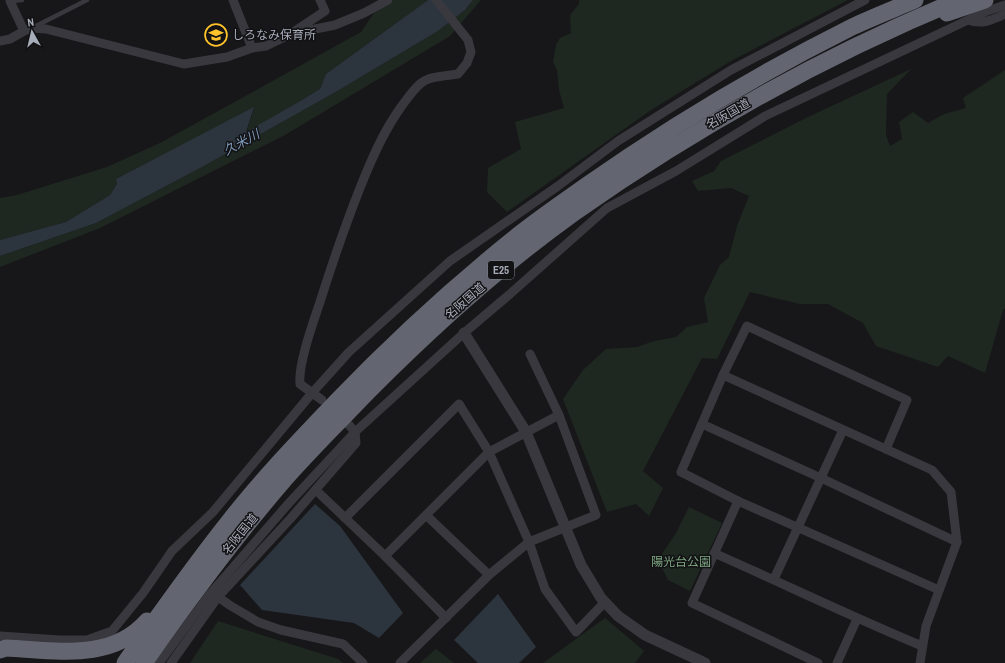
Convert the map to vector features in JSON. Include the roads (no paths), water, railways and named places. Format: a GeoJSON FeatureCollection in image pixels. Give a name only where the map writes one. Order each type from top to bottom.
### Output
{"type":"FeatureCollection","features":[{"type":"Feature","properties":{"kind":"highway"},"geometry":{"type":"LineString","coordinates":[[854,26],[902,0]]}},
{"type":"Feature","properties":{"kind":"highway","name":"名阪国道"},"geometry":{"type":"LineString","coordinates":[[125,663],[231,518],[272,470],[317,422],[405,334],[460,283],[518,235],[623,160],[679,124],[733,92],[854,26],[915,0]]}},
{"type":"Feature","properties":{"kind":"highway","name":"名阪国道"},"geometry":{"type":"LineString","coordinates":[[144,663],[205,577],[285,478],[363,396],[417,343],[471,295],[574,213],[684,139],[740,106],[803,72],[922,15],[959,0]]}},
{"type":"Feature","properties":{"kind":"highway"},"geometry":{"type":"LineString","coordinates":[[740,106],[792,84],[917,25],[985,0]]}},
{"type":"Feature","properties":{"kind":"highway"},"geometry":{"type":"LineString","coordinates":[[1,647],[87,651],[117,644],[134,633],[154,613],[215,532],[248,492],[279,457],[317,422]]}},
{"type":"Feature","properties":{"kind":"highway"},"geometry":{"type":"LineString","coordinates":[[1,647],[14,654],[47,656],[62,663]]}},
{"type":"Feature","properties":{"kind":"street"},"geometry":{"type":"LineString","coordinates":[[11,0],[29,29]]}},
{"type":"Feature","properties":{"kind":"street"},"geometry":{"type":"LineString","coordinates":[[233,0],[252,48]]}},
{"type":"Feature","properties":{"kind":"street"},"geometry":{"type":"LineString","coordinates":[[0,41],[10,39],[29,29],[71,35],[184,64],[227,57],[252,48],[266,46],[291,34],[325,11],[320,0]]}},
{"type":"Feature","properties":{"kind":"street"},"geometry":{"type":"LineString","coordinates":[[291,34],[335,25],[364,13],[388,0]]}},
{"type":"Feature","properties":{"kind":"street"},"geometry":{"type":"LineString","coordinates":[[322,400],[300,384],[299,376],[310,332],[348,217],[380,140],[395,115],[420,84],[427,80],[458,74],[467,63],[470,52],[468,40],[436,0]]}},
{"type":"Feature","properties":{"kind":"street"},"geometry":{"type":"LineString","coordinates":[[1,647],[60,640],[87,640],[112,631],[143,593],[172,551],[213,512],[312,393],[349,352],[450,261],[558,186],[618,141],[730,70],[865,0]]}},
{"type":"Feature","properties":{"kind":"street"},"geometry":{"type":"LineString","coordinates":[[159,663],[214,589],[352,429],[510,294],[607,208],[676,171],[765,116],[987,11],[1005,5]]}},
{"type":"Feature","properties":{"kind":"street"},"geometry":{"type":"LineString","coordinates":[[968,20],[976,23],[990,21],[1005,14]]}},
{"type":"Feature","properties":{"kind":"street"},"geometry":{"type":"LineString","coordinates":[[886,449],[907,400],[747,326],[723,375],[681,472],[738,501],[939,590]]}},
{"type":"Feature","properties":{"kind":"street"},"geometry":{"type":"LineString","coordinates":[[464,332],[526,432],[581,565],[605,602],[618,616],[645,635],[705,663]]}},
{"type":"Feature","properties":{"kind":"street"},"geometry":{"type":"LineString","coordinates":[[400,663],[489,575],[529,542],[596,515],[559,415],[530,354]]}},
{"type":"Feature","properties":{"kind":"street"},"geometry":{"type":"LineString","coordinates":[[723,375],[932,470],[951,492],[957,542],[926,626],[920,663]]}},
{"type":"Feature","properties":{"kind":"street"},"geometry":{"type":"LineString","coordinates":[[345,518],[459,404],[489,452],[529,542],[545,589],[576,632],[605,602]]}},
{"type":"Feature","properties":{"kind":"street"},"geometry":{"type":"LineString","coordinates":[[385,556],[489,452],[559,415]]}},
{"type":"Feature","properties":{"kind":"street"},"geometry":{"type":"LineString","coordinates":[[702,424],[957,542]]}},
{"type":"Feature","properties":{"kind":"street"},"geometry":{"type":"LineString","coordinates":[[171,663],[218,596],[291,518],[356,443],[352,429]]}},
{"type":"Feature","properties":{"kind":"street"},"geometry":{"type":"LineString","coordinates":[[774,579],[843,430]]}},
{"type":"Feature","properties":{"kind":"street"},"geometry":{"type":"LineString","coordinates":[[320,494],[385,556],[446,618]]}},
{"type":"Feature","properties":{"kind":"street"},"geometry":{"type":"LineString","coordinates":[[738,501],[692,603],[818,663]]}},
{"type":"Feature","properties":{"kind":"street"},"geometry":{"type":"LineString","coordinates":[[426,515],[489,575]]}},
{"type":"Feature","properties":{"kind":"street"},"geometry":{"type":"LineString","coordinates":[[714,553],[774,579],[858,619],[922,646]]}},
{"type":"Feature","properties":{"kind":"street"},"geometry":{"type":"LineString","coordinates":[[218,596],[231,606],[258,622],[281,630],[344,644],[363,663]]}},
{"type":"Feature","properties":{"kind":"street"},"geometry":{"type":"LineString","coordinates":[[837,663],[858,619]]}},
{"type":"Feature","properties":{"kind":"lane"},"geometry":{"type":"LineString","coordinates":[[11,0],[22,0]]}},
{"type":"Feature","properties":{"kind":"lane"},"geometry":{"type":"LineString","coordinates":[[29,29],[87,0]]}},
{"type":"Feature","properties":{"kind":"water","name":"久米川"},"geometry":{"type":"Polygon","coordinates":[[[428,0],[473,0],[465,10],[438,31],[334,93],[202,167],[96,223],[0,256],[0,240],[66,222],[110,195],[117,184],[116,179],[254,107],[246,132],[302,100],[320,89],[326,74],[428,0]]]}},
{"type":"Feature","properties":{"kind":"water"},"geometry":{"type":"Polygon","coordinates":[[[315,504],[340,526],[403,613],[379,638],[354,623],[262,610],[240,585],[315,504]]]}},
{"type":"Feature","properties":{"kind":"water"},"geometry":{"type":"Polygon","coordinates":[[[498,594],[536,647],[519,663],[478,663],[454,640],[498,594]]]}},
{"type":"Feature","properties":{"kind":"place","name":"しろなみ保育所"},"geometry":{"type":"Point","coordinates":[216,35]}},
{"type":"Feature","properties":{"kind":"park label","name":"陽光台公園"},"geometry":{"type":"Point","coordinates":[681,562]}}]}
